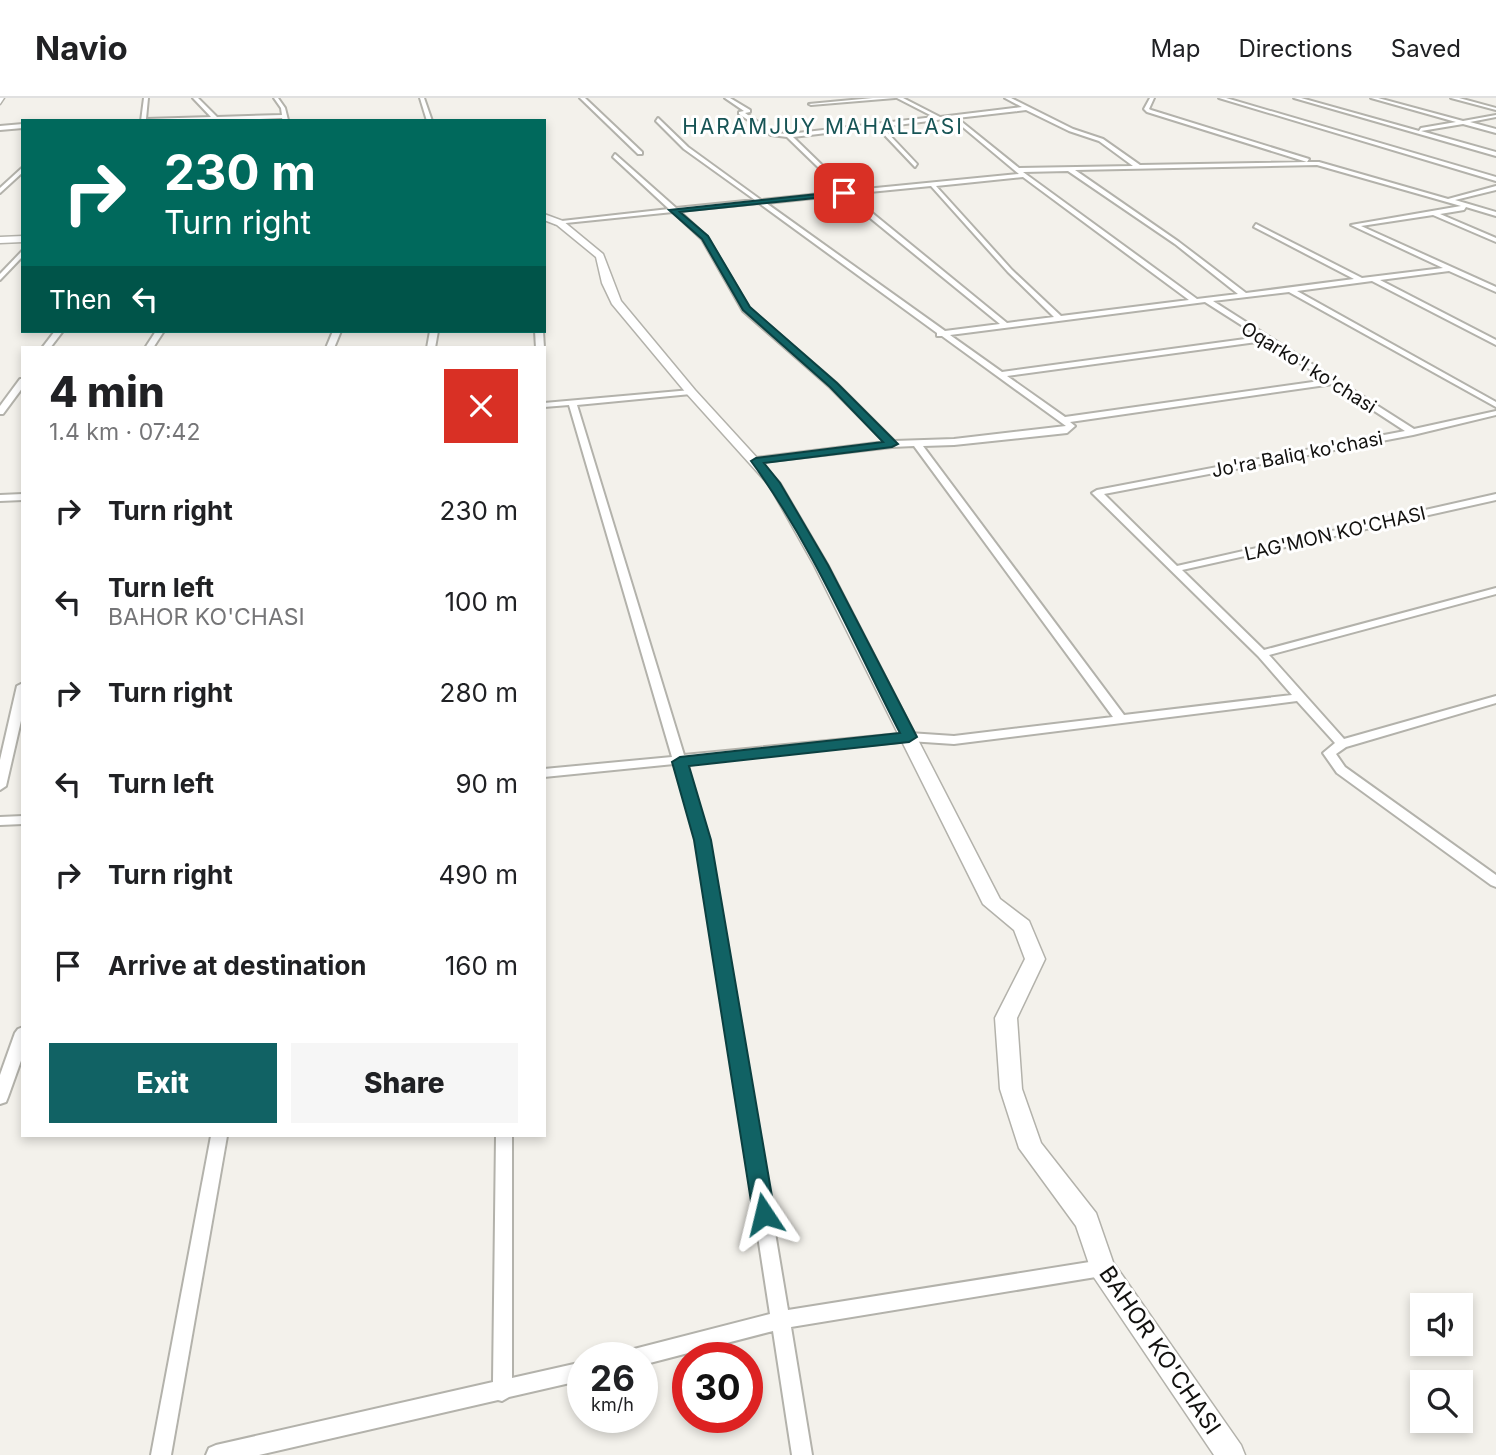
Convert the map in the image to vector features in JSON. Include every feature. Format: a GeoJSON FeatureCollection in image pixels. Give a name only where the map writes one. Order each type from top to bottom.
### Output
{"type":"FeatureCollection","features":[{"type":"Feature","properties":{"kind":"street"},"geometry":{"type":"LineString","coordinates":[[144,119],[146,98]]}},
{"type":"Feature","properties":{"kind":"street"},"geometry":{"type":"LineString","coordinates":[[195,98],[213,119]]}},
{"type":"Feature","properties":{"kind":"street"},"geometry":{"type":"LineString","coordinates":[[250,119],[285,118],[276,98]]}},
{"type":"Feature","properties":{"kind":"street"},"geometry":{"type":"LineString","coordinates":[[422,98],[429,119]]}},
{"type":"Feature","properties":{"kind":"street"},"geometry":{"type":"LineString","coordinates":[[582,98],[640,153]]}},
{"type":"Feature","properties":{"kind":"street"},"geometry":{"type":"LineString","coordinates":[[727,98],[748,111],[741,113],[772,134],[789,136],[1028,108]]}},
{"type":"Feature","properties":{"kind":"street"},"geometry":{"type":"LineString","coordinates":[[811,104],[893,98]]}},
{"type":"Feature","properties":{"kind":"street"},"geometry":{"type":"LineString","coordinates":[[899,98],[939,118]]}},
{"type":"Feature","properties":{"kind":"street"},"geometry":{"type":"LineString","coordinates":[[1007,98],[1070,131],[1101,140],[1140,168]]}},
{"type":"Feature","properties":{"kind":"street"},"geometry":{"type":"LineString","coordinates":[[1152,98],[1146,108],[1149,111],[1496,214]]}},
{"type":"Feature","properties":{"kind":"street"},"geometry":{"type":"LineString","coordinates":[[1221,98],[1496,178]]}},
{"type":"Feature","properties":{"kind":"street"},"geometry":{"type":"LineString","coordinates":[[1296,98],[1496,153]]}},
{"type":"Feature","properties":{"kind":"street"},"geometry":{"type":"LineString","coordinates":[[1373,98],[1496,131]]}},
{"type":"Feature","properties":{"kind":"street"},"geometry":{"type":"LineString","coordinates":[[1452,98],[1496,109]]}},
{"type":"Feature","properties":{"kind":"street"},"geometry":{"type":"LineString","coordinates":[[952,116],[1024,175],[1196,302]]}},
{"type":"Feature","properties":{"kind":"street"},"geometry":{"type":"LineString","coordinates":[[1416,131],[1496,116]]}},
{"type":"Feature","properties":{"kind":"street"},"geometry":{"type":"LineString","coordinates":[[658,120],[686,148],[1070,426],[1067,430],[892,444],[756,461]]}},
{"type":"Feature","properties":{"kind":"street"},"geometry":{"type":"LineString","coordinates":[[0,128],[21,126]]}},
{"type":"Feature","properties":{"kind":"street"},"geometry":{"type":"LineString","coordinates":[[878,126],[915,165]]}},
{"type":"Feature","properties":{"kind":"street"},"geometry":{"type":"LineString","coordinates":[[789,136],[823,169],[819,173],[1004,326]]}},
{"type":"Feature","properties":{"kind":"street"},"geometry":{"type":"LineString","coordinates":[[615,156],[710,244],[746,309],[833,385],[892,444]]}},
{"type":"Feature","properties":{"kind":"street"},"geometry":{"type":"LineString","coordinates":[[1018,170],[1317,163]]}},
{"type":"Feature","properties":{"kind":"street"},"geometry":{"type":"LineString","coordinates":[[1068,169],[1177,243],[1244,295]]}},
{"type":"Feature","properties":{"kind":"street"},"geometry":{"type":"LineString","coordinates":[[0,191],[21,171]]}},
{"type":"Feature","properties":{"kind":"street"},"geometry":{"type":"LineString","coordinates":[[550,219],[673,210],[1024,175]]}},
{"type":"Feature","properties":{"kind":"street"},"geometry":{"type":"LineString","coordinates":[[932,184],[1010,271],[1060,319]]}},
{"type":"Feature","properties":{"kind":"street"},"geometry":{"type":"LineString","coordinates":[[1449,201],[1495,188]]}},
{"type":"Feature","properties":{"kind":"street"},"geometry":{"type":"LineString","coordinates":[[1465,205],[1462,209],[1354,225],[1496,290]]}},
{"type":"Feature","properties":{"kind":"street"},"geometry":{"type":"LineString","coordinates":[[1432,213],[1496,240]]}},
{"type":"Feature","properties":{"kind":"street","name":"BAHOR KO'CHASI"},"geometry":{"type":"LineString","coordinates":[[550,219],[600,256],[607,283],[616,302],[691,392],[774,483],[821,565],[993,904],[1022,926],[1035,959],[1006,1018],[1011,1090],[1031,1149],[1087,1221],[1102,1268],[1231,1455]]}},
{"type":"Feature","properties":{"kind":"street"},"geometry":{"type":"LineString","coordinates":[[1256,226],[1360,280]]}},
{"type":"Feature","properties":{"kind":"street"},"geometry":{"type":"LineString","coordinates":[[0,240],[21,239]]}},
{"type":"Feature","properties":{"kind":"street"},"geometry":{"type":"LineString","coordinates":[[0,278],[21,255]]}},
{"type":"Feature","properties":{"kind":"street"},"geometry":{"type":"LineString","coordinates":[[940,334],[1451,269]]}},
{"type":"Feature","properties":{"kind":"street"},"geometry":{"type":"LineString","coordinates":[[1373,279],[1496,343]]}},
{"type":"Feature","properties":{"kind":"street"},"geometry":{"type":"LineString","coordinates":[[1291,289],[1496,405]]}},
{"type":"Feature","properties":{"kind":"street","name":"Oqarko'l ko'chasi"},"geometry":{"type":"LineString","coordinates":[[1206,300],[1264,340],[1413,432]]}},
{"type":"Feature","properties":{"kind":"street"},"geometry":{"type":"LineString","coordinates":[[999,375],[1264,340]]}},
{"type":"Feature","properties":{"kind":"street"},"geometry":{"type":"LineString","coordinates":[[1064,420],[1333,382]]}},
{"type":"Feature","properties":{"kind":"street"},"geometry":{"type":"LineString","coordinates":[[0,412],[21,384]]}},
{"type":"Feature","properties":{"kind":"street"},"geometry":{"type":"LineString","coordinates":[[546,405],[691,392]]}},
{"type":"Feature","properties":{"kind":"street"},"geometry":{"type":"LineString","coordinates":[[573,404],[703,840],[802,1455]]}},
{"type":"Feature","properties":{"kind":"street","name":"Jo'ra Baliq ko'chasi"},"geometry":{"type":"LineString","coordinates":[[1175,569],[1097,493],[1413,432],[1496,413]]}},
{"type":"Feature","properties":{"kind":"street"},"geometry":{"type":"LineString","coordinates":[[916,444],[1119,718]]}},
{"type":"Feature","properties":{"kind":"street"},"geometry":{"type":"LineString","coordinates":[[0,498],[21,497]]}},
{"type":"Feature","properties":{"kind":"street","name":"LAG'MON KO'CHASI"},"geometry":{"type":"LineString","coordinates":[[1175,569],[1496,497]]}},
{"type":"Feature","properties":{"kind":"street"},"geometry":{"type":"LineString","coordinates":[[1175,569],[1262,654],[1342,744]]}},
{"type":"Feature","properties":{"kind":"street"},"geometry":{"type":"LineString","coordinates":[[1262,654],[1496,591]]}},
{"type":"Feature","properties":{"kind":"street"},"geometry":{"type":"LineString","coordinates":[[0,786],[21,695]]}},
{"type":"Feature","properties":{"kind":"street"},"geometry":{"type":"LineString","coordinates":[[546,773],[680,762],[909,737],[954,740],[1300,697]]}},
{"type":"Feature","properties":{"kind":"street"},"geometry":{"type":"LineString","coordinates":[[1496,699],[1342,744],[1329,753],[1341,770],[1496,882]]}},
{"type":"Feature","properties":{"kind":"street"},"geometry":{"type":"LineString","coordinates":[[0,821],[21,820]]}},
{"type":"Feature","properties":{"kind":"street"},"geometry":{"type":"LineString","coordinates":[[0,1097],[21,1039]]}},
{"type":"Feature","properties":{"kind":"street"},"geometry":{"type":"LineString","coordinates":[[161,1455],[219,1137]]}},
{"type":"Feature","properties":{"kind":"street"},"geometry":{"type":"LineString","coordinates":[[502,1392],[504,1137]]}},
{"type":"Feature","properties":{"kind":"street"},"geometry":{"type":"LineString","coordinates":[[658,1352],[782,1320],[1102,1268]]}},
{"type":"Feature","properties":{"kind":"street"},"geometry":{"type":"LineString","coordinates":[[216,1455],[567,1375]]}},
{"type":"Feature","properties":{"kind":"district","name":"HARAMJUY MAHALLASI"},"geometry":{"type":"Point","coordinates":[823,127]}},
{"type":"Feature","properties":{"kind":"route"},"geometry":{"type":"LineString","coordinates":[[764,1214],[703,840],[680,762],[909,737],[821,565],[774,483],[756,461],[892,444],[833,385],[746,309],[705,237],[673,210],[844,193]]}}]}
